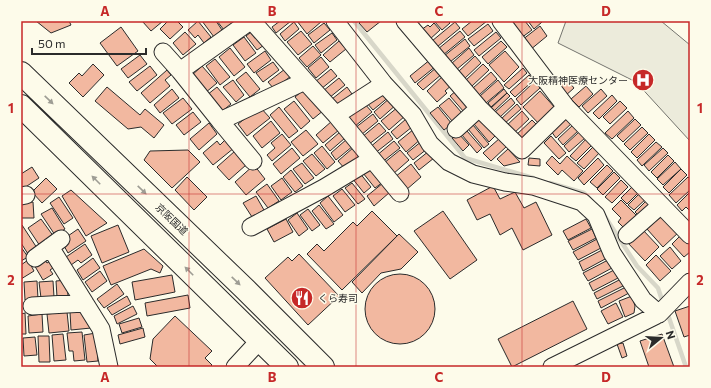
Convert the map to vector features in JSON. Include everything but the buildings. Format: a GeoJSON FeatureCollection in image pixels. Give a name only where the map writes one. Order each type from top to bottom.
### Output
{"type":"FeatureCollection","features":[{"type":"Feature","properties":{"kind":"highway","name":"京阪国道"},"geometry":{"type":"LineString","coordinates":[[21,72],[323,367]]}},
{"type":"Feature","properties":{"kind":"highway"},"geometry":{"type":"LineString","coordinates":[[21,106],[287,367]]}},
{"type":"Feature","properties":{"kind":"street"},"geometry":{"type":"LineString","coordinates":[[180,71],[251,21],[336,115],[400,193]]}},
{"type":"Feature","properties":{"kind":"street"},"geometry":{"type":"LineString","coordinates":[[335,21],[384,84],[413,115],[430,144],[449,162],[473,174],[506,182],[533,186],[582,202],[596,215],[612,253],[643,300],[664,310]]}},
{"type":"Feature","properties":{"kind":"street"},"geometry":{"type":"LineString","coordinates":[[405,21],[479,108],[522,150],[566,107]]}},
{"type":"Feature","properties":{"kind":"street"},"geometry":{"type":"LineString","coordinates":[[503,22],[566,107],[690,235]]}},
{"type":"Feature","properties":{"kind":"street"},"geometry":{"type":"LineString","coordinates":[[163,52],[253,161]]}},
{"type":"Feature","properties":{"kind":"street"},"geometry":{"type":"LineString","coordinates":[[220,121],[305,81]]}},
{"type":"Feature","properties":{"kind":"street"},"geometry":{"type":"LineString","coordinates":[[336,115],[384,84]]}},
{"type":"Feature","properties":{"kind":"street"},"geometry":{"type":"LineString","coordinates":[[456,129],[479,108]]}},
{"type":"Feature","properties":{"kind":"street"},"geometry":{"type":"LineString","coordinates":[[251,227],[324,188],[372,159]]}},
{"type":"Feature","properties":{"kind":"street"},"geometry":{"type":"LineString","coordinates":[[627,235],[660,205]]}},
{"type":"Feature","properties":{"kind":"street"},"geometry":{"type":"LineString","coordinates":[[35,258],[56,243],[85,303],[100,329],[109,367]]}},
{"type":"Feature","properties":{"kind":"street"},"geometry":{"type":"LineString","coordinates":[[552,367],[664,310],[690,282]]}},
{"type":"Feature","properties":{"kind":"street"},"geometry":{"type":"LineString","coordinates":[[32,306],[85,303]]}},
{"type":"Feature","properties":{"kind":"street"},"geometry":{"type":"LineString","coordinates":[[235,367],[259,341]]}},
{"type":"Feature","properties":{"kind":"shaded area","name":"大阪精神医療センター"},"geometry":{"type":"Polygon","coordinates":[[[566,21],[661,21],[690,45],[690,141],[636,82],[558,43],[566,21]]]}},
{"type":"Feature","properties":{"kind":"waterway"},"geometry":{"type":"LineString","coordinates":[[354,21],[465,158],[533,178]]}},
{"type":"Feature","properties":{"kind":"waterway"},"geometry":{"type":"LineString","coordinates":[[550,183],[584,193],[590,199]]}},
{"type":"Feature","properties":{"kind":"waterway"},"geometry":{"type":"LineString","coordinates":[[602,212],[637,266],[658,288],[663,303]]}},
{"type":"Feature","properties":{"kind":"waterway"},"geometry":{"type":"LineString","coordinates":[[667,312],[686,367]]}},
{"type":"Feature","properties":{"kind":"place","name":"大阪精神医療センター"},"geometry":{"type":"Point","coordinates":[643,80]}},
{"type":"Feature","properties":{"kind":"place","name":"くら寿司"},"geometry":{"type":"Point","coordinates":[302,298]}}]}
